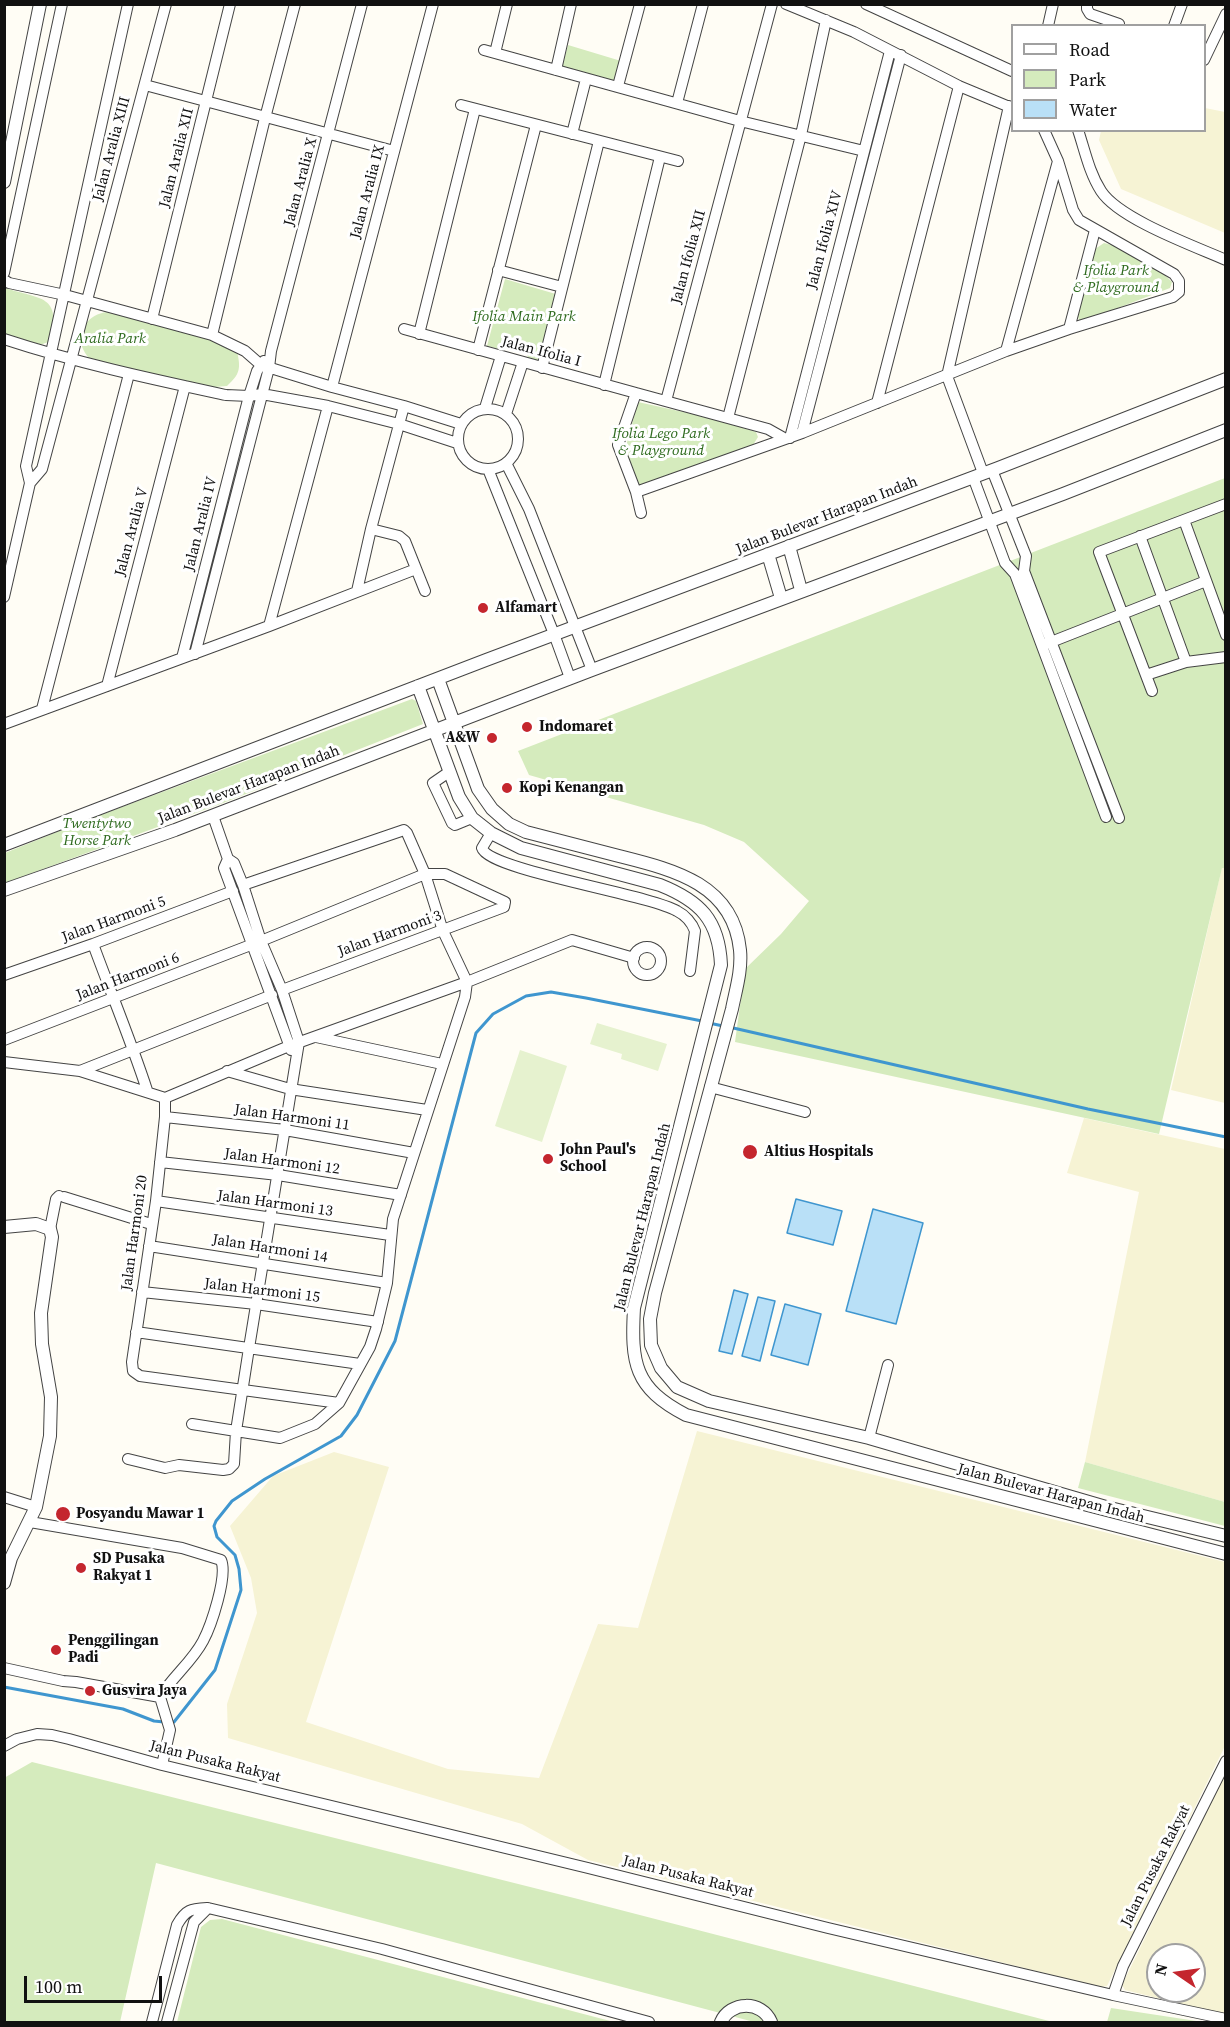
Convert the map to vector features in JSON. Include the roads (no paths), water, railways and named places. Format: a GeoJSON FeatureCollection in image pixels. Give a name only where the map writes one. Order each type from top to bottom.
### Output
{"type":"FeatureCollection","features":[{"type":"Feature","properties":{"kind":"street"},"geometry":{"type":"LineString","coordinates":[[4,183],[40,4]]}},
{"type":"Feature","properties":{"kind":"street"},"geometry":{"type":"LineString","coordinates":[[4,273],[62,4]]}},
{"type":"Feature","properties":{"kind":"street"},"geometry":{"type":"LineString","coordinates":[[4,597],[30,483],[26,466],[128,4]]}},
{"type":"Feature","properties":{"kind":"street","name":"Jalan Aralia XIII"},"geometry":{"type":"LineString","coordinates":[[30,483],[42,469],[166,4]]}},
{"type":"Feature","properties":{"kind":"street","name":"Jalan Aralia XII"},"geometry":{"type":"LineString","coordinates":[[152,319],[230,4]]}},
{"type":"Feature","properties":{"kind":"street"},"geometry":{"type":"LineString","coordinates":[[212,335],[295,4]]}},
{"type":"Feature","properties":{"kind":"street","name":"Jalan Aralia X"},"geometry":{"type":"LineString","coordinates":[[265,366],[330,134],[362,4]]}},
{"type":"Feature","properties":{"kind":"street","name":"Jalan Aralia IX"},"geometry":{"type":"LineString","coordinates":[[333,387],[433,4]]}},
{"type":"Feature","properties":{"kind":"street"},"geometry":{"type":"LineString","coordinates":[[495,53],[507,4]]}},
{"type":"Feature","properties":{"kind":"street"},"geometry":{"type":"LineString","coordinates":[[555,70],[571,4]]}},
{"type":"Feature","properties":{"kind":"street"},"geometry":{"type":"LineString","coordinates":[[618,86],[640,4]]}},
{"type":"Feature","properties":{"kind":"street"},"geometry":{"type":"LineString","coordinates":[[677,103],[703,4]]}},
{"type":"Feature","properties":{"kind":"street","name":"Jalan Ifolia XII"},"geometry":{"type":"LineString","coordinates":[[666,401],[772,4]]}},
{"type":"Feature","properties":{"kind":"street"},"geometry":{"type":"LineString","coordinates":[[786,4],[901,55],[959,86],[1011,107],[947,376],[983,474],[1009,514],[1026,556],[1020,572]]}},
{"type":"Feature","properties":{"kind":"street"},"geometry":{"type":"LineString","coordinates":[[866,4],[1011,72]]}},
{"type":"Feature","properties":{"kind":"street"},"geometry":{"type":"LineString","coordinates":[[1048,24],[1053,4]]}},
{"type":"Feature","properties":{"kind":"street"},"geometry":{"type":"LineString","coordinates":[[1087,4],[1090,14],[1119,24]]}},
{"type":"Feature","properties":{"kind":"street"},"geometry":{"type":"LineString","coordinates":[[1175,24],[1182,4]]}},
{"type":"Feature","properties":{"kind":"street"},"geometry":{"type":"LineString","coordinates":[[1206,56],[1226,14]]}},
{"type":"Feature","properties":{"kind":"street"},"geometry":{"type":"LineString","coordinates":[[728,418],[801,135],[826,20]]}},
{"type":"Feature","properties":{"kind":"street"},"geometry":{"type":"LineString","coordinates":[[484,50],[740,121],[864,151]]}},
{"type":"Feature","properties":{"kind":"street","name":"Jalan Ifolia XIV"},"geometry":{"type":"LineString","coordinates":[[787,438],[890,51]]}},
{"type":"Feature","properties":{"kind":"street","name":"Jalan Ifolia XIV"},"geometry":{"type":"LineString","coordinates":[[802,433],[901,55]]}},
{"type":"Feature","properties":{"kind":"street"},"geometry":{"type":"LineString","coordinates":[[572,134],[586,79]]}},
{"type":"Feature","properties":{"kind":"street"},"geometry":{"type":"LineString","coordinates":[[145,85],[394,151]]}},
{"type":"Feature","properties":{"kind":"street"},"geometry":{"type":"LineString","coordinates":[[877,403],[959,86]]}},
{"type":"Feature","properties":{"kind":"street"},"geometry":{"type":"LineString","coordinates":[[461,105],[678,161]]}},
{"type":"Feature","properties":{"kind":"street"},"geometry":{"type":"LineString","coordinates":[[419,333],[475,108]]}},
{"type":"Feature","properties":{"kind":"street"},"geometry":{"type":"LineString","coordinates":[[478,350],[536,124]]}},
{"type":"Feature","properties":{"kind":"street"},"geometry":{"type":"LineString","coordinates":[[636,492],[802,433],[1006,351],[1173,297],[1179,292],[1179,281],[1174,274],[1079,220],[1073,210],[1058,161],[1045,132]]}},
{"type":"Feature","properties":{"kind":"street"},"geometry":{"type":"LineString","coordinates":[[1079,132],[1090,170],[1102,194],[1125,213],[1180,241],[1226,260]]}},
{"type":"Feature","properties":{"kind":"street"},"geometry":{"type":"LineString","coordinates":[[542,368],[598,141]]}},
{"type":"Feature","properties":{"kind":"street"},"geometry":{"type":"LineString","coordinates":[[604,385],[660,157]]}},
{"type":"Feature","properties":{"kind":"street"},"geometry":{"type":"LineString","coordinates":[[1006,351],[1058,161]]}},
{"type":"Feature","properties":{"kind":"street"},"geometry":{"type":"LineString","coordinates":[[1069,329],[1095,230]]}},
{"type":"Feature","properties":{"kind":"street"},"geometry":{"type":"LineString","coordinates":[[498,270],[562,287]]}},
{"type":"Feature","properties":{"kind":"street"},"geometry":{"type":"LineString","coordinates":[[4,280],[9,284],[65,295],[212,335],[245,351],[265,366],[460,424]]}},
{"type":"Feature","properties":{"kind":"street","name":"Jalan Ifolia I"},"geometry":{"type":"LineString","coordinates":[[404,329],[768,429],[787,438]]}},
{"type":"Feature","properties":{"kind":"street"},"geometry":{"type":"LineString","coordinates":[[4,339],[50,354],[129,374],[226,395],[262,394],[328,406],[399,424],[457,443]]}},
{"type":"Feature","properties":{"kind":"street"},"geometry":{"type":"LineString","coordinates":[[485,408],[501,356]]}},
{"type":"Feature","properties":{"kind":"street"},"geometry":{"type":"LineString","coordinates":[[506,414],[523,362]]}},
{"type":"Feature","properties":{"kind":"street"},"geometry":{"type":"LineString","coordinates":[[195,654],[262,394],[265,366]]}},
{"type":"Feature","properties":{"kind":"street","name":"Jalan Aralia IV"},"geometry":{"type":"LineString","coordinates":[[182,658],[249,396],[265,366]]}},
{"type":"Feature","properties":{"kind":"street"},"geometry":{"type":"LineString","coordinates":[[42,709],[129,374]]}},
{"type":"Feature","properties":{"kind":"street","name":"Jalan Bulevar Harapan Indah"},"geometry":{"type":"LineString","coordinates":[[4,845],[575,626],[983,474],[1226,379]]}},
{"type":"Feature","properties":{"kind":"street","name":"Jalan Aralia V"},"geometry":{"type":"LineString","coordinates":[[107,686],[185,386]]}},
{"type":"Feature","properties":{"kind":"street"},"geometry":{"type":"LineString","coordinates":[[636,393],[618,445],[636,492],[641,513]]}},
{"type":"Feature","properties":{"kind":"street"},"geometry":{"type":"LineString","coordinates":[[269,626],[328,406]]}},
{"type":"Feature","properties":{"kind":"street"},"geometry":{"type":"LineString","coordinates":[[357,591],[404,406]]}},
{"type":"Feature","properties":{"kind":"street"},"geometry":{"type":"LineString","coordinates":[[485,408],[496,409],[506,414],[514,422],[518,433],[518,444],[514,455],[498,468],[488,470],[477,468],[468,462],[457,443],[460,424],[467,416],[485,408]]}},
{"type":"Feature","properties":{"kind":"street","name":"Jalan Bulevar Harapan Indah"},"geometry":{"type":"LineString","coordinates":[[4,890],[213,816],[570,678],[1009,514],[1226,430]]}},
{"type":"Feature","properties":{"kind":"street"},"geometry":{"type":"LineString","coordinates":[[506,463],[529,509],[592,670]]}},
{"type":"Feature","properties":{"kind":"street"},"geometry":{"type":"LineString","coordinates":[[488,470],[570,678]]}},
{"type":"Feature","properties":{"kind":"street"},"geometry":{"type":"LineString","coordinates":[[983,474],[989,521],[1005,563],[1020,572],[1106,817]]}},
{"type":"Feature","properties":{"kind":"street"},"geometry":{"type":"LineString","coordinates":[[1152,691],[1099,552],[1226,504]]}},
{"type":"Feature","properties":{"kind":"street"},"geometry":{"type":"LineString","coordinates":[[1184,520],[1226,635]]}},
{"type":"Feature","properties":{"kind":"street"},"geometry":{"type":"LineString","coordinates":[[371,529],[399,536],[405,541],[425,591]]}},
{"type":"Feature","properties":{"kind":"street"},"geometry":{"type":"LineString","coordinates":[[1140,536],[1186,662]]}},
{"type":"Feature","properties":{"kind":"street"},"geometry":{"type":"LineString","coordinates":[[789,546],[801,590]]}},
{"type":"Feature","properties":{"kind":"street"},"geometry":{"type":"LineString","coordinates":[[768,554],[782,598]]}},
{"type":"Feature","properties":{"kind":"street"},"geometry":{"type":"LineString","coordinates":[[4,724],[416,569]]}},
{"type":"Feature","properties":{"kind":"street"},"geometry":{"type":"LineString","coordinates":[[1047,644],[1206,581]]}},
{"type":"Feature","properties":{"kind":"street"},"geometry":{"type":"LineString","coordinates":[[1047,644],[1119,818]]}},
{"type":"Feature","properties":{"kind":"street"},"geometry":{"type":"LineString","coordinates":[[1146,675],[1186,662],[1226,657]]}},
{"type":"Feature","properties":{"kind":"street","name":"Jalan Bulevar Harapan Indah"},"geometry":{"type":"LineString","coordinates":[[438,679],[478,789],[492,808],[509,824],[526,832],[671,870],[703,885],[725,906],[736,933],[741,968],[732,1009],[657,1285],[650,1319],[651,1345],[661,1368],[677,1387],[709,1401],[868,1438],[1106,1506],[1226,1536]]}},
{"type":"Feature","properties":{"kind":"street","name":"Jalan Bulevar Harapan Indah"},"geometry":{"type":"LineString","coordinates":[[418,686],[459,797],[472,818],[491,833],[521,848],[660,885],[681,894],[697,905],[710,920],[720,950],[721,965],[702,1047],[634,1308],[632,1345],[640,1374],[652,1392],[667,1405],[686,1415],[1226,1554]]}},
{"type":"Feature","properties":{"kind":"street"},"geometry":{"type":"LineString","coordinates":[[449,772],[433,783],[452,823],[459,825],[472,818]]}},
{"type":"Feature","properties":{"kind":"street"},"geometry":{"type":"LineString","coordinates":[[128,1458],[165,1468],[179,1465],[226,1470],[234,1464],[236,1431],[296,1058],[294,1044],[277,993],[256,943],[238,888],[224,868],[228,859],[213,816]]}},
{"type":"Feature","properties":{"kind":"street","name":"Jalan Harmoni 5"},"geometry":{"type":"LineString","coordinates":[[4,975],[402,830],[407,833],[425,874]]}},
{"type":"Feature","properties":{"kind":"street"},"geometry":{"type":"LineString","coordinates":[[491,833],[482,852],[515,867],[655,902],[680,912],[694,927],[696,939],[690,971]]}},
{"type":"Feature","properties":{"kind":"street"},"geometry":{"type":"LineString","coordinates":[[515,867],[521,848]]}},
{"type":"Feature","properties":{"kind":"street"},"geometry":{"type":"LineString","coordinates":[[192,1424],[280,1438],[315,1424],[339,1403],[370,1347],[387,1283],[393,1220],[465,997],[467,982],[443,931],[425,874]]}},
{"type":"Feature","properties":{"kind":"street","name":"Jalan Harmoni 3"},"geometry":{"type":"LineString","coordinates":[[80,1071],[277,993],[443,931],[504,907],[506,904],[504,901],[445,874],[425,874]]}},
{"type":"Feature","properties":{"kind":"street","name":"Jalan Harmoni 6"},"geometry":{"type":"LineString","coordinates":[[4,1040],[256,943],[425,874]]}},
{"type":"Feature","properties":{"kind":"street"},"geometry":{"type":"LineString","coordinates":[[655,902],[660,885]]}},
{"type":"Feature","properties":{"kind":"street"},"geometry":{"type":"LineString","coordinates":[[694,927],[710,920]]}},
{"type":"Feature","properties":{"kind":"street"},"geometry":{"type":"LineString","coordinates":[[4,1062],[80,1071],[147,1090],[165,1098],[294,1044],[467,982],[572,940],[634,958]]}},
{"type":"Feature","properties":{"kind":"street"},"geometry":{"type":"LineString","coordinates":[[93,944],[134,1049],[147,1090]]}},
{"type":"Feature","properties":{"kind":"street"},"geometry":{"type":"LineString","coordinates":[[315,1037],[442,1064]]}},
{"type":"Feature","properties":{"kind":"street"},"geometry":{"type":"LineString","coordinates":[[226,1071],[290,1089],[428,1110]]}},
{"type":"Feature","properties":{"kind":"street"},"geometry":{"type":"LineString","coordinates":[[710,1087],[806,1112]]}},
{"type":"Feature","properties":{"kind":"street","name":"Jalan Harmoni 20"},"geometry":{"type":"LineString","coordinates":[[165,1098],[156,1202],[136,1332],[133,1371],[140,1376],[243,1389]]}},
{"type":"Feature","properties":{"kind":"street","name":"Jalan Harmoni 11"},"geometry":{"type":"LineString","coordinates":[[165,1117],[285,1130],[414,1153]]}},
{"type":"Feature","properties":{"kind":"street"},"geometry":{"type":"LineString","coordinates":[[677,1142],[694,1146]]}},
{"type":"Feature","properties":{"kind":"street","name":"Jalan Harmoni 12"},"geometry":{"type":"LineString","coordinates":[[160,1162],[278,1175],[401,1195]]}},
{"type":"Feature","properties":{"kind":"street"},"geometry":{"type":"LineString","coordinates":[[4,1583],[11,1558],[36,1507],[50,1436],[51,1397],[42,1344],[41,1320],[52,1237],[50,1229],[56,1199],[62,1196],[151,1224]]}},
{"type":"Feature","properties":{"kind":"street","name":"Jalan Harmoni 13"},"geometry":{"type":"LineString","coordinates":[[156,1202],[390,1235]]}},
{"type":"Feature","properties":{"kind":"street"},"geometry":{"type":"LineString","coordinates":[[4,1227],[36,1224],[50,1229]]}},
{"type":"Feature","properties":{"kind":"street","name":"Jalan Harmoni 14"},"geometry":{"type":"LineString","coordinates":[[149,1246],[387,1283]]}},
{"type":"Feature","properties":{"kind":"street"},"geometry":{"type":"LineString","coordinates":[[641,1280],[657,1285]]}},
{"type":"Feature","properties":{"kind":"street","name":"Jalan Harmoni 15"},"geometry":{"type":"LineString","coordinates":[[142,1292],[256,1304],[378,1322]]}},
{"type":"Feature","properties":{"kind":"street"},"geometry":{"type":"LineString","coordinates":[[136,1332],[360,1364]]}},
{"type":"Feature","properties":{"kind":"street"},"geometry":{"type":"LineString","coordinates":[[868,1438],[888,1365]]}},
{"type":"Feature","properties":{"kind":"street"},"geometry":{"type":"LineString","coordinates":[[243,1389],[339,1403]]}},
{"type":"Feature","properties":{"kind":"street"},"geometry":{"type":"LineString","coordinates":[[4,1497],[36,1507]]}},
{"type":"Feature","properties":{"kind":"street"},"geometry":{"type":"LineString","coordinates":[[30,1522],[182,1548],[221,1560],[223,1565],[219,1593],[203,1641],[160,1697]]}},
{"type":"Feature","properties":{"kind":"street"},"geometry":{"type":"LineString","coordinates":[[4,1668],[63,1681],[160,1697]]}},
{"type":"Feature","properties":{"kind":"street"},"geometry":{"type":"LineString","coordinates":[[160,1697],[170,1730],[162,1765]]}},
{"type":"Feature","properties":{"kind":"street","name":"Jalan Pusaka Rakyat"},"geometry":{"type":"LineString","coordinates":[[4,1746],[37,1734],[52,1735],[162,1765],[828,1928],[1113,1995],[1123,1966],[1226,1761]]}},
{"type":"Feature","properties":{"kind":"street"},"geometry":{"type":"LineString","coordinates":[[152,2022],[177,1925],[183,1915],[191,1909],[208,1908],[382,1949],[649,2022]]}},
{"type":"Feature","properties":{"kind":"street"},"geometry":{"type":"LineString","coordinates":[[167,2022],[194,1922],[208,1908]]}},
{"type":"Feature","properties":{"kind":"street"},"geometry":{"type":"LineString","coordinates":[[1113,1995],[1226,2019]]}},
{"type":"Feature","properties":{"kind":"street"},"geometry":{"type":"LineString","coordinates":[[721,2022],[732,2009],[745,2005],[759,2008],[771,2022]]}},
{"type":"Feature","properties":{"kind":"water"},"geometry":{"type":"Polygon","coordinates":[[[796,1199],[842,1211],[833,1245],[787,1233],[796,1199]]]}},
{"type":"Feature","properties":{"kind":"water"},"geometry":{"type":"Polygon","coordinates":[[[873,1209],[923,1223],[896,1324],[846,1311],[873,1209]]]}},
{"type":"Feature","properties":{"kind":"water"},"geometry":{"type":"Polygon","coordinates":[[[734,1290],[748,1294],[732,1354],[719,1351],[734,1290]]]}},
{"type":"Feature","properties":{"kind":"water"},"geometry":{"type":"Polygon","coordinates":[[[758,1297],[775,1301],[760,1361],[742,1356],[758,1297]]]}},
{"type":"Feature","properties":{"kind":"water"},"geometry":{"type":"Polygon","coordinates":[[[785,1304],[821,1314],[808,1365],[771,1355],[785,1304]]]}},
{"type":"Feature","properties":{"kind":"waterway"},"geometry":{"type":"LineString","coordinates":[[171,1722],[174,1722],[215,1670],[241,1590],[235,1555],[217,1537],[214,1526],[216,1521],[232,1501],[265,1479],[341,1436],[357,1415],[395,1341],[476,1033],[493,1014],[526,996],[551,992],[702,1021]]}},
{"type":"Feature","properties":{"kind":"waterway"},"geometry":{"type":"LineString","coordinates":[[709,1023],[723,1026]]}},
{"type":"Feature","properties":{"kind":"waterway"},"geometry":{"type":"LineString","coordinates":[[729,1027],[1088,1109],[1226,1137]]}},
{"type":"Feature","properties":{"kind":"waterway"},"geometry":{"type":"LineString","coordinates":[[4,1687],[123,1709],[154,1721],[164,1722]]}},
{"type":"Feature","properties":{"kind":"place","name":"Alfamart"},"geometry":{"type":"Point","coordinates":[483,608]}},
{"type":"Feature","properties":{"kind":"place","name":"Indomaret"},"geometry":{"type":"Point","coordinates":[527,727]}},
{"type":"Feature","properties":{"kind":"place","name":"A&W"},"geometry":{"type":"Point","coordinates":[492,738]}},
{"type":"Feature","properties":{"kind":"place","name":"Kopi Kenangan"},"geometry":{"type":"Point","coordinates":[507,788]}},
{"type":"Feature","properties":{"kind":"place","name":"Altius Hospitals"},"geometry":{"type":"Point","coordinates":[750,1152]}},
{"type":"Feature","properties":{"kind":"place","name":"John Paul's School"},"geometry":{"type":"Point","coordinates":[548,1159]}},
{"type":"Feature","properties":{"kind":"place","name":"Posyandu Mawar 1"},"geometry":{"type":"Point","coordinates":[63,1514]}},
{"type":"Feature","properties":{"kind":"place","name":"SD Pusaka Rakyat 1"},"geometry":{"type":"Point","coordinates":[81,1568]}},
{"type":"Feature","properties":{"kind":"place","name":"Penggilingan Padi"},"geometry":{"type":"Point","coordinates":[56,1650]}},
{"type":"Feature","properties":{"kind":"place","name":"Gusvira Jaya"},"geometry":{"type":"Point","coordinates":[90,1691]}},
{"type":"Feature","properties":{"kind":"park label","name":"Ifolia Park & Playground"},"geometry":{"type":"Point","coordinates":[1116,280]}},
{"type":"Feature","properties":{"kind":"park label","name":"Ifolia Main Park"},"geometry":{"type":"Point","coordinates":[524,317]}},
{"type":"Feature","properties":{"kind":"park label","name":"Aralia Park"},"geometry":{"type":"Point","coordinates":[110,339]}},
{"type":"Feature","properties":{"kind":"park label","name":"Ifolia Lego Park & Playground"},"geometry":{"type":"Point","coordinates":[661,442]}},
{"type":"Feature","properties":{"kind":"park label","name":"Twentytwo Horse Park"},"geometry":{"type":"Point","coordinates":[97,832]}}]}
